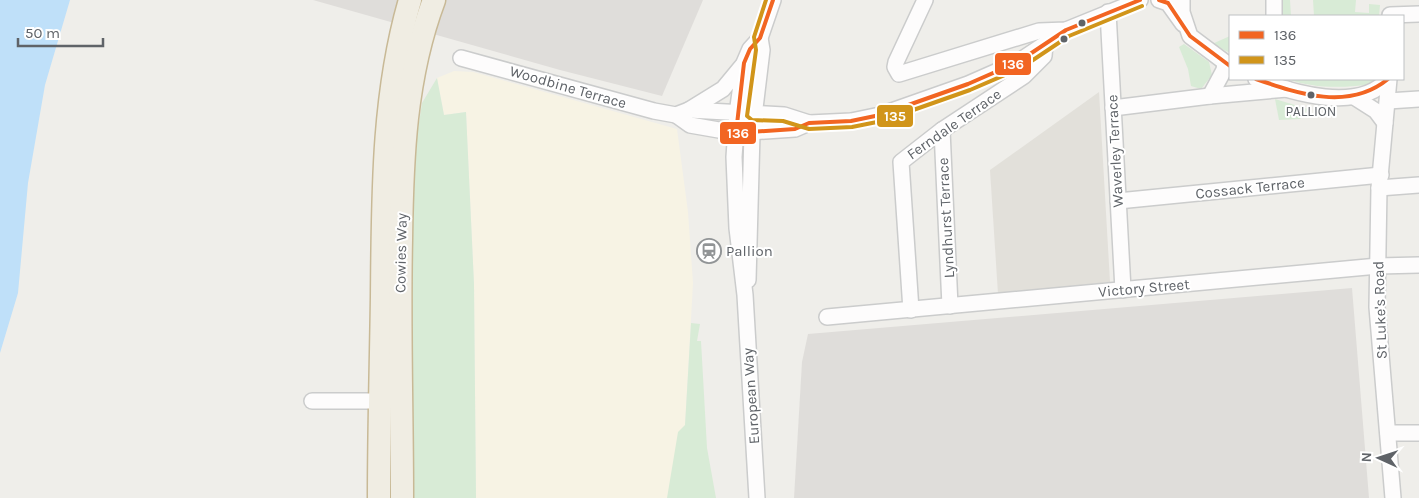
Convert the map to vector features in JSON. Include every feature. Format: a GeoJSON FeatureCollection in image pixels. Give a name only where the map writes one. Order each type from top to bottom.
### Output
{"type":"FeatureCollection","features":[{"type":"Feature","properties":{"kind":"highway","name":"Cowies Way"},"geometry":{"type":"LineString","coordinates":[[402,498],[391,401],[383,201],[387,139],[400,45],[410,0]]}},
{"type":"Feature","properties":{"kind":"highway","name":"Cowies Way"},"geometry":{"type":"LineString","coordinates":[[379,498],[391,401],[400,292],[405,135],[416,62],[432,6]]}},
{"type":"Feature","properties":{"kind":"street"},"geometry":{"type":"LineString","coordinates":[[682,112],[723,89],[744,63],[750,49],[760,38],[773,0]]}},
{"type":"Feature","properties":{"kind":"street"},"geometry":{"type":"LineString","coordinates":[[925,0],[896,62],[896,71],[902,74],[1039,31],[1066,30]]}},
{"type":"Feature","properties":{"kind":"street"},"geometry":{"type":"LineString","coordinates":[[808,123],[850,121],[880,115],[968,84],[1018,62],[1066,30],[1140,0]]}},
{"type":"Feature","properties":{"kind":"street"},"geometry":{"type":"LineString","coordinates":[[1159,0],[1168,3],[1190,36],[1228,65],[1210,96]]}},
{"type":"Feature","properties":{"kind":"street"},"geometry":{"type":"LineString","coordinates":[[1182,0],[1182,12],[1190,36]]}},
{"type":"Feature","properties":{"kind":"street"},"geometry":{"type":"LineString","coordinates":[[1274,0],[1274,15]]}},
{"type":"Feature","properties":{"kind":"street"},"geometry":{"type":"LineString","coordinates":[[1390,15],[1391,0]]}},
{"type":"Feature","properties":{"kind":"street","name":"Waverley Terrace"},"geometry":{"type":"LineString","coordinates":[[1108,12],[1123,290]]}},
{"type":"Feature","properties":{"kind":"street"},"geometry":{"type":"LineString","coordinates":[[1404,15],[1419,14]]}},
{"type":"Feature","properties":{"kind":"street","name":"European Way"},"geometry":{"type":"LineString","coordinates":[[745,295],[750,256],[752,133],[762,50],[760,38]]}},
{"type":"Feature","properties":{"kind":"street","name":"Ferndale Terrace"},"geometry":{"type":"LineString","coordinates":[[911,310],[902,162],[942,130],[1024,76],[1044,56],[1045,44]]}},
{"type":"Feature","properties":{"kind":"street","name":"Woodbine Terrace"},"geometry":{"type":"LineString","coordinates":[[461,58],[654,111],[784,115],[808,123]]}},
{"type":"Feature","properties":{"kind":"street","name":"European Way"},"geometry":{"type":"LineString","coordinates":[[744,63],[737,114],[734,157],[740,273],[745,295],[757,498]]}},
{"type":"Feature","properties":{"kind":"street"},"geometry":{"type":"LineString","coordinates":[[1260,80],[1348,99],[1380,89],[1387,80]]}},
{"type":"Feature","properties":{"kind":"street","name":"St Luke's Road"},"geometry":{"type":"LineString","coordinates":[[1388,80],[1388,101],[1380,182],[1378,307],[1393,498]]}},
{"type":"Feature","properties":{"kind":"street"},"geometry":{"type":"LineString","coordinates":[[1113,108],[1280,85]]}},
{"type":"Feature","properties":{"kind":"street"},"geometry":{"type":"LineString","coordinates":[[1354,97],[1376,111],[1385,123]]}},
{"type":"Feature","properties":{"kind":"street"},"geometry":{"type":"LineString","coordinates":[[1388,101],[1419,99]]}},
{"type":"Feature","properties":{"kind":"street","name":"Woodbine Terrace"},"geometry":{"type":"LineString","coordinates":[[682,112],[690,125],[736,133],[796,129],[808,123]]}},
{"type":"Feature","properties":{"kind":"street","name":"Lyndhurst Terrace"},"geometry":{"type":"LineString","coordinates":[[942,130],[950,306]]}},
{"type":"Feature","properties":{"kind":"street"},"geometry":{"type":"LineString","coordinates":[[716,131],[725,139],[734,157]]}},
{"type":"Feature","properties":{"kind":"street","name":"Cossack Terrace"},"geometry":{"type":"LineString","coordinates":[[1118,200],[1380,182],[1419,185]]}},
{"type":"Feature","properties":{"kind":"street","name":"Victory Street"},"geometry":{"type":"LineString","coordinates":[[827,317],[1378,266],[1419,265]]}},
{"type":"Feature","properties":{"kind":"street"},"geometry":{"type":"LineString","coordinates":[[312,401],[391,401]]}},
{"type":"Feature","properties":{"kind":"street"},"geometry":{"type":"LineString","coordinates":[[1388,433],[1419,433]]}},
{"type":"Feature","properties":{"kind":"shaded area"},"geometry":{"type":"Polygon","coordinates":[[[313,0],[703,0],[662,96],[560,70],[313,0]]]}},
{"type":"Feature","properties":{"kind":"shaded area"},"geometry":{"type":"Polygon","coordinates":[[[454,71],[473,72],[677,129],[688,212],[693,283],[681,498],[476,498],[474,284],[466,112],[444,115],[437,78],[454,71]]]}},
{"type":"Feature","properties":{"kind":"shaded area"},"geometry":{"type":"Polygon","coordinates":[[[1099,92],[1110,282],[998,294],[990,170],[1099,92]]]}},
{"type":"Feature","properties":{"kind":"shaded area"},"geometry":{"type":"Polygon","coordinates":[[[1352,288],[1369,498],[794,498],[802,362],[808,334],[1352,288]]]}},
{"type":"Feature","properties":{"kind":"green space"},"geometry":{"type":"Polygon","coordinates":[[[1280,0],[1290,0],[1291,15],[1281,15],[1280,0]]]}},
{"type":"Feature","properties":{"kind":"green space"},"geometry":{"type":"Polygon","coordinates":[[[1313,0],[1356,0],[1355,12],[1369,13],[1369,4],[1380,5],[1379,15],[1314,15],[1313,0]]]}},
{"type":"Feature","properties":{"kind":"green space"},"geometry":{"type":"Polygon","coordinates":[[[1229,36],[1229,52],[1212,44],[1229,36]]]}},
{"type":"Feature","properties":{"kind":"green space"},"geometry":{"type":"Polygon","coordinates":[[[1184,44],[1209,62],[1212,75],[1201,89],[1191,86],[1188,69],[1179,47],[1184,44]]]}},
{"type":"Feature","properties":{"kind":"green space"},"geometry":{"type":"Polygon","coordinates":[[[437,78],[444,115],[466,112],[474,284],[476,498],[411,498],[411,232],[417,136],[422,103],[437,78]]]}},
{"type":"Feature","properties":{"kind":"green space"},"geometry":{"type":"Polygon","coordinates":[[[1291,80],[1375,80],[1374,84],[1340,87],[1308,85],[1291,80]]]}},
{"type":"Feature","properties":{"kind":"green space"},"geometry":{"type":"Polygon","coordinates":[[[1275,99],[1308,109],[1300,119],[1279,120],[1275,99]]]}},
{"type":"Feature","properties":{"kind":"green space"},"geometry":{"type":"Polygon","coordinates":[[[691,323],[700,324],[697,341],[701,341],[707,448],[716,498],[667,498],[678,432],[685,425],[691,323]]]}},
{"type":"Feature","properties":{"kind":"water"},"geometry":{"type":"Polygon","coordinates":[[[0,0],[70,0],[45,85],[28,183],[18,293],[0,353],[0,0]]]}},
{"type":"Feature","properties":{"kind":"transit line","name":"135"},"geometry":{"type":"LineString","coordinates":[[766,0],[754,37],[756,50],[747,116],[752,120],[783,121],[809,129],[852,127],[882,121],[970,90],[1021,68],[1069,36],[1142,6]]}},
{"type":"Feature","properties":{"kind":"transit line","name":"136"},"geometry":{"type":"LineString","coordinates":[[773,0],[760,38],[750,49],[744,63],[736,133],[795,129],[809,123],[851,121],[880,115],[968,84],[1018,62],[1066,30],[1140,0]]}},
{"type":"Feature","properties":{"kind":"transit line","name":"136"},"geometry":{"type":"LineString","coordinates":[[1159,0],[1168,3],[1190,36],[1229,65]]}},
{"type":"Feature","properties":{"kind":"transit line","name":"136"},"geometry":{"type":"LineString","coordinates":[[1259,80],[1289,90],[1324,97],[1357,95],[1373,89],[1386,80]]}},
{"type":"Feature","properties":{"kind":"place","name":"PALLION"},"geometry":{"type":"Point","coordinates":[1311,95]}},
{"type":"Feature","properties":{"kind":"place","name":"Pallion"},"geometry":{"type":"Point","coordinates":[709,251]}}]}
